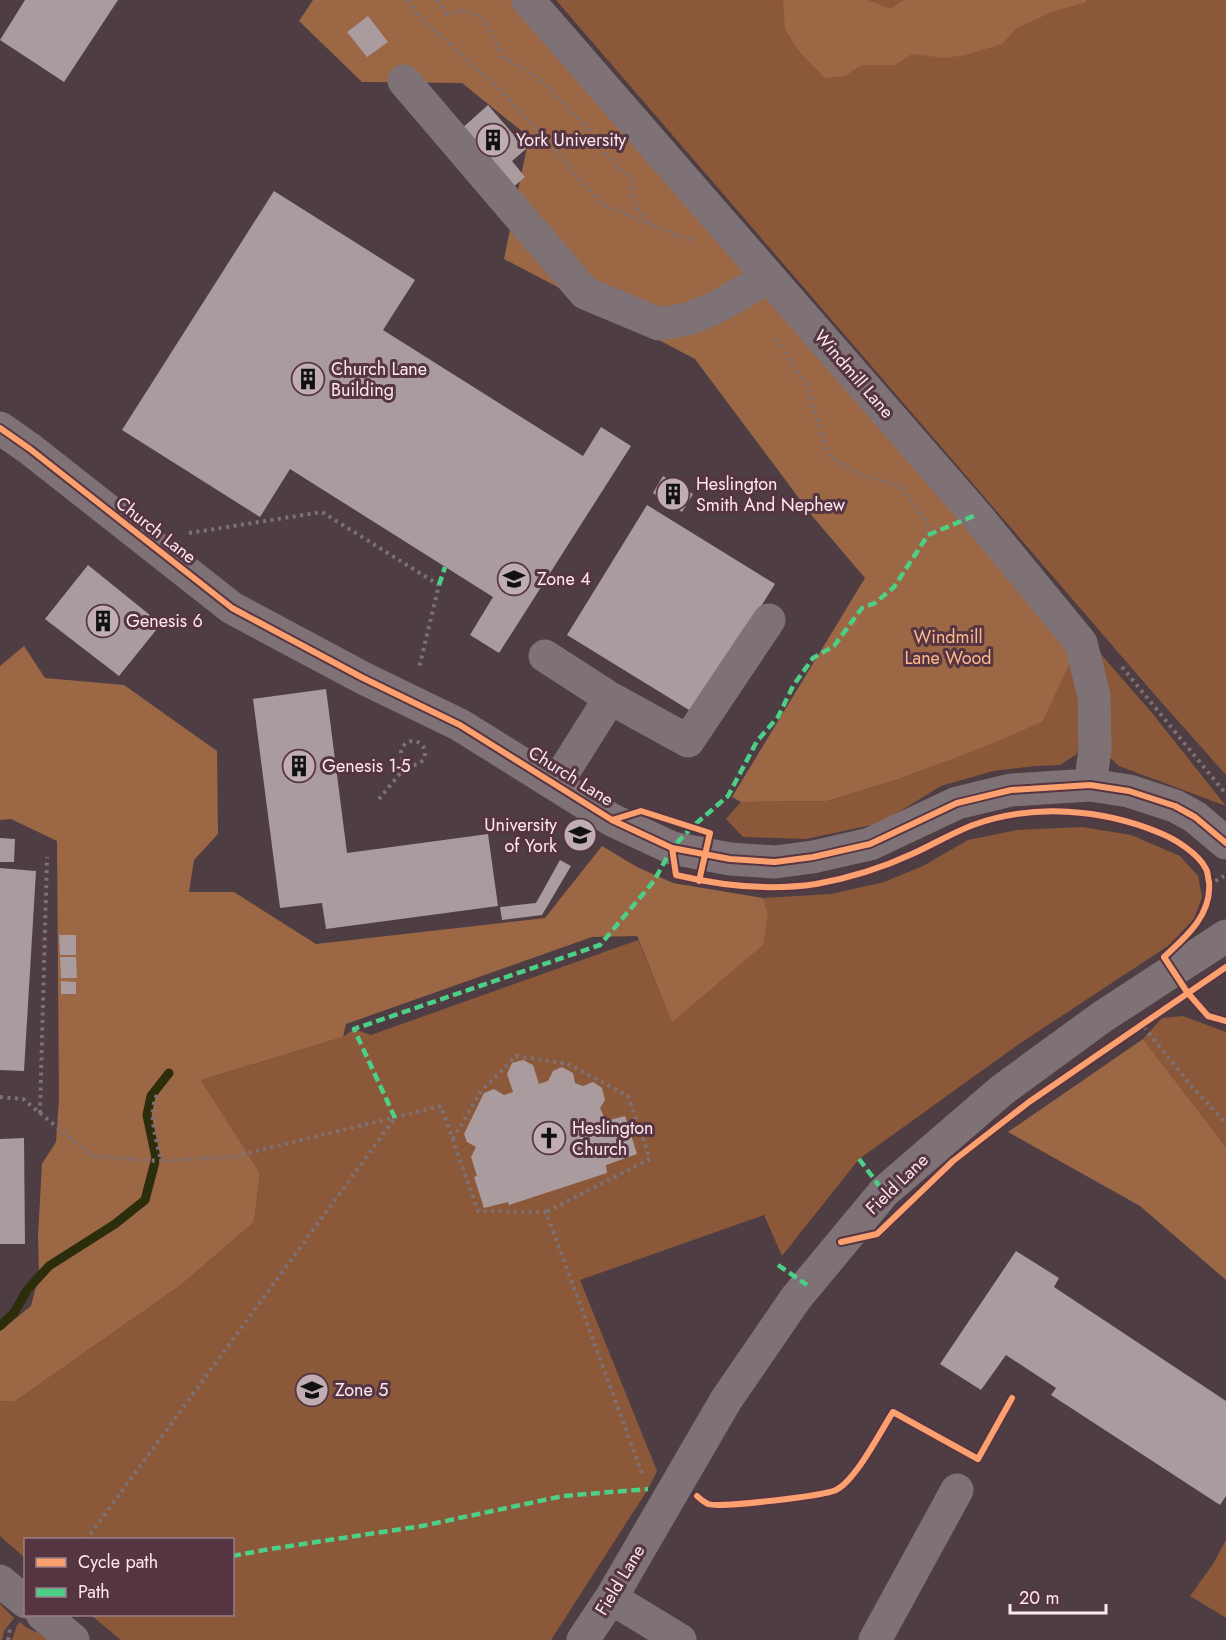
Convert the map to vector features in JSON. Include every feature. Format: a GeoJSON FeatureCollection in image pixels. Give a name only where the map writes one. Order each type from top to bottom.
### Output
{"type":"FeatureCollection","features":[{"type":"Feature","properties":{"kind":"street","name":"Windmill Lane"},"geometry":{"type":"LineString","coordinates":[[528,0],[754,281],[968,506],[1081,643],[1094,696],[1095,750],[1090,785]]}},
{"type":"Feature","properties":{"kind":"street"},"geometry":{"type":"LineString","coordinates":[[404,81],[585,293],[659,324],[688,319],[716,308],[754,281]]}},
{"type":"Feature","properties":{"kind":"street","name":"Church Lane"},"geometry":{"type":"LineString","coordinates":[[0,428],[30,448],[144,541],[232,608],[460,725],[612,820],[672,848],[730,859],[775,862],[813,857],[870,844],[957,803],[1011,790],[1090,785],[1129,791],[1175,806],[1195,817],[1226,843]]}},
{"type":"Feature","properties":{"kind":"street"},"geometry":{"type":"LineString","coordinates":[[545,656],[610,698],[688,741],[769,620]]}},
{"type":"Feature","properties":{"kind":"street"},"geometry":{"type":"LineString","coordinates":[[556,784],[610,698]]}},
{"type":"Feature","properties":{"kind":"street","name":"Field Lane"},"geometry":{"type":"LineString","coordinates":[[583,1640],[611,1598],[726,1400],[796,1298],[884,1192],[1002,1090],[1102,1017],[1226,936]]}},
{"type":"Feature","properties":{"kind":"street"},"geometry":{"type":"LineString","coordinates":[[875,1640],[957,1490]]}},
{"type":"Feature","properties":{"kind":"street"},"geometry":{"type":"LineString","coordinates":[[0,1581],[24,1600]]}},
{"type":"Feature","properties":{"kind":"street"},"geometry":{"type":"LineString","coordinates":[[611,1598],[680,1640]]}},
{"type":"Feature","properties":{"kind":"street"},"geometry":{"type":"LineString","coordinates":[[44,1616],[73,1640]]}},
{"type":"Feature","properties":{"kind":"path"},"geometry":{"type":"LineString","coordinates":[[408,0],[419,17],[501,90],[602,204],[702,246]]}},
{"type":"Feature","properties":{"kind":"path"},"geometry":{"type":"LineString","coordinates":[[437,0],[447,14],[465,10],[485,21],[503,57],[541,80],[584,124],[607,156],[632,181],[635,206],[651,226]]}},
{"type":"Feature","properties":{"kind":"path"},"geometry":{"type":"LineString","coordinates":[[754,281],[807,386],[828,455],[858,474],[901,486],[927,523],[928,535]]}},
{"type":"Feature","properties":{"kind":"path"},"geometry":{"type":"LineString","coordinates":[[144,541],[322,512],[439,585],[411,701]]}},
{"type":"Feature","properties":{"kind":"path"},"geometry":{"type":"LineString","coordinates":[[1116,659],[1226,794]]}},
{"type":"Feature","properties":{"kind":"path"},"geometry":{"type":"LineString","coordinates":[[416,742],[423,747],[425,756],[423,761],[416,765],[408,764],[403,758],[402,748],[408,743],[416,742]]}},
{"type":"Feature","properties":{"kind":"path"},"geometry":{"type":"LineString","coordinates":[[380,799],[408,764]]}},
{"type":"Feature","properties":{"kind":"path"},"geometry":{"type":"LineString","coordinates":[[39,1113],[47,857]]}},
{"type":"Feature","properties":{"kind":"path"},"geometry":{"type":"LineString","coordinates":[[1209,889],[1226,874]]}},
{"type":"Feature","properties":{"kind":"path"},"geometry":{"type":"LineString","coordinates":[[1208,877],[1209,889]]}},
{"type":"Feature","properties":{"kind":"path"},"geometry":{"type":"LineString","coordinates":[[1133,1029],[1148,1019]]}},
{"type":"Feature","properties":{"kind":"path"},"geometry":{"type":"LineString","coordinates":[[1142,1023],[1193,1088],[1226,1123]]}},
{"type":"Feature","properties":{"kind":"path"},"geometry":{"type":"LineString","coordinates":[[0,1097],[22,1099],[92,1156],[157,1161],[232,1157],[441,1106],[478,1211],[546,1212],[650,1159],[628,1096],[568,1064],[516,1056],[481,1091],[453,1139]]}},
{"type":"Feature","properties":{"kind":"path"},"geometry":{"type":"LineString","coordinates":[[157,1095],[153,1117],[157,1161]]}},
{"type":"Feature","properties":{"kind":"path"},"geometry":{"type":"LineString","coordinates":[[87,1538],[395,1118]]}},
{"type":"Feature","properties":{"kind":"path"},"geometry":{"type":"LineString","coordinates":[[546,1212],[644,1478]]}},
{"type":"Feature","properties":{"kind":"shaded area"},"geometry":{"type":"Polygon","coordinates":[[[556,0],[1226,0],[1226,775],[1155,695],[556,0]]]}},
{"type":"Feature","properties":{"kind":"shaded area"},"geometry":{"type":"Polygon","coordinates":[[[1079,644],[1083,734],[1077,754],[1060,765],[993,771],[941,786],[881,823],[806,839],[743,837],[726,819],[741,802],[827,801],[896,780],[969,753],[1079,644]]]}},
{"type":"Feature","properties":{"kind":"shaded area"},"geometry":{"type":"Polygon","coordinates":[[[1099,652],[1152,713],[1226,806],[1119,766],[1108,756],[1099,652]]]}},
{"type":"Feature","properties":{"kind":"shaded area"},"geometry":{"type":"Polygon","coordinates":[[[1082,827],[1131,835],[1180,856],[1198,876],[1202,897],[1194,919],[1168,946],[1019,1044],[859,1159],[782,1256],[764,1215],[580,1280],[657,1471],[648,1489],[551,1640],[121,1640],[92,1616],[234,1616],[234,1538],[24,1538],[24,1557],[0,1536],[0,1401],[14,1402],[181,1285],[254,1222],[260,1173],[201,1080],[343,1037],[354,1029],[371,1035],[638,940],[672,1021],[768,913],[763,898],[831,894],[884,882],[923,866],[968,840],[1017,830],[1082,827]]]}},
{"type":"Feature","properties":{"kind":"shaded area"},"geometry":{"type":"Polygon","coordinates":[[[1183,1016],[1226,1032],[1226,1147],[1143,1039],[1162,1018],[1183,1016]]]}},
{"type":"Feature","properties":{"kind":"shaded area"},"geometry":{"type":"Polygon","coordinates":[[[1226,1540],[1226,1618],[1190,1596],[1213,1564],[1226,1540]]]}},
{"type":"Feature","properties":{"kind":"shaded area"},"geometry":{"type":"Polygon","coordinates":[[[0,1604],[14,1618],[4,1631],[2,1640],[0,1640],[0,1604]]]}},
{"type":"Feature","properties":{"kind":"shaded area"},"geometry":{"type":"Polygon","coordinates":[[[20,1622],[28,1628],[52,1640],[12,1640],[20,1622]]]}},
{"type":"Feature","properties":{"kind":"green space","name":"Windmill Lane Wood"},"geometry":{"type":"Polygon","coordinates":[[[313,0],[524,0],[1079,644],[1042,722],[969,753],[896,780],[827,801],[741,802],[732,797],[865,578],[813,517],[695,359],[504,259],[529,137],[462,83],[362,82],[299,21],[313,0]]]}},
{"type":"Feature","properties":{"kind":"green space"},"geometry":{"type":"Polygon","coordinates":[[[783,0],[868,0],[890,9],[904,0],[1086,0],[1086,2],[1052,12],[1017,28],[1002,44],[965,55],[945,58],[912,54],[895,65],[861,65],[845,76],[825,78],[797,49],[785,29],[783,0]]]}},
{"type":"Feature","properties":{"kind":"green space"},"geometry":{"type":"Polygon","coordinates":[[[24,646],[45,678],[124,685],[217,751],[218,834],[194,860],[189,892],[234,892],[316,944],[545,918],[602,846],[637,867],[673,883],[763,898],[768,913],[763,945],[672,1022],[637,936],[592,937],[346,1024],[343,1037],[201,1080],[260,1173],[254,1222],[181,1285],[14,1402],[0,1401],[0,1331],[31,1306],[39,1275],[38,1236],[42,1164],[56,1142],[59,1099],[57,841],[11,819],[0,820],[0,666],[24,646]]]}},
{"type":"Feature","properties":{"kind":"green space"},"geometry":{"type":"Polygon","coordinates":[[[1143,1039],[1226,1147],[1226,1280],[1140,1206],[1008,1132],[1143,1039]]]}},
{"type":"Feature","properties":{"kind":"building"},"geometry":{"type":"Polygon","coordinates":[[[25,0],[118,0],[64,82],[0,40],[25,0]]]}},
{"type":"Feature","properties":{"kind":"building"},"geometry":{"type":"Polygon","coordinates":[[[368,16],[388,42],[367,57],[347,32],[368,16]]]}},
{"type":"Feature","properties":{"kind":"building","name":"York University"},"geometry":{"type":"Polygon","coordinates":[[[488,105],[526,149],[512,161],[525,177],[511,189],[460,130],[488,105]]]}},
{"type":"Feature","properties":{"kind":"building","name":"Church Lane Building"},"geometry":{"type":"Polygon","coordinates":[[[274,191],[415,280],[383,330],[583,456],[601,427],[631,446],[499,653],[470,635],[493,597],[290,469],[260,517],[122,430],[274,191]]]}},
{"type":"Feature","properties":{"kind":"building","name":"Heslington Smith And Nephew"},"geometry":{"type":"Polygon","coordinates":[[[663,476],[693,494],[682,512],[653,493],[663,476]]]}},
{"type":"Feature","properties":{"kind":"building"},"geometry":{"type":"Polygon","coordinates":[[[647,505],[775,584],[694,713],[567,635],[647,505]]]}},
{"type":"Feature","properties":{"kind":"building","name":"Genesis 6"},"geometry":{"type":"Polygon","coordinates":[[[88,565],[161,624],[119,676],[45,619],[88,565]]]}},
{"type":"Feature","properties":{"kind":"building","name":"Genesis 1-5"},"geometry":{"type":"Polygon","coordinates":[[[326,689],[347,853],[488,834],[498,906],[326,929],[322,903],[280,908],[253,699],[326,689]]]}},
{"type":"Feature","properties":{"kind":"building"},"geometry":{"type":"Polygon","coordinates":[[[0,838],[15,839],[14,862],[0,862],[0,838]]]}},
{"type":"Feature","properties":{"kind":"building"},"geometry":{"type":"Polygon","coordinates":[[[560,860],[571,866],[542,915],[502,920],[500,907],[536,903],[560,860]]]}},
{"type":"Feature","properties":{"kind":"building"},"geometry":{"type":"Polygon","coordinates":[[[0,868],[36,871],[24,1071],[0,1070],[0,868]]]}},
{"type":"Feature","properties":{"kind":"building"},"geometry":{"type":"Polygon","coordinates":[[[59,935],[76,935],[76,955],[60,955],[59,935]]]}},
{"type":"Feature","properties":{"kind":"building"},"geometry":{"type":"Polygon","coordinates":[[[60,957],[76,957],[77,978],[61,978],[60,957]]]}},
{"type":"Feature","properties":{"kind":"building"},"geometry":{"type":"Polygon","coordinates":[[[61,981],[76,982],[76,994],[61,994],[61,981]]]}},
{"type":"Feature","properties":{"kind":"building","name":"Heslington Church"},"geometry":{"type":"Polygon","coordinates":[[[523,1060],[533,1065],[539,1084],[548,1081],[553,1071],[562,1067],[573,1073],[575,1083],[583,1086],[593,1082],[602,1088],[605,1100],[600,1108],[606,1121],[625,1116],[637,1154],[606,1165],[607,1173],[509,1205],[508,1202],[484,1208],[474,1177],[477,1176],[471,1157],[476,1147],[467,1142],[464,1134],[484,1093],[494,1089],[504,1095],[513,1092],[507,1074],[512,1063],[523,1060]]]}},
{"type":"Feature","properties":{"kind":"building"},"geometry":{"type":"Polygon","coordinates":[[[24,1138],[25,1244],[0,1244],[0,1139],[24,1138]]]}},
{"type":"Feature","properties":{"kind":"building"},"geometry":{"type":"Polygon","coordinates":[[[1016,1251],[1059,1278],[1054,1287],[1226,1401],[1226,1496],[1220,1505],[1051,1395],[1056,1388],[1006,1355],[981,1390],[940,1364],[1016,1251]]]}},
{"type":"Feature","properties":{"kind":"waterway"},"geometry":{"type":"LineString","coordinates":[[0,1326],[14,1313],[27,1290],[49,1266],[115,1224],[145,1200],[156,1158],[147,1115],[151,1096],[169,1073]]}},
{"type":"Feature","properties":{"kind":"marked path"},"geometry":{"type":"LineString","coordinates":[[395,1118],[354,1029],[600,945],[654,881],[672,848],[728,796],[757,741],[778,717],[793,686],[813,658],[834,646],[862,608],[875,603],[894,587],[928,535],[976,515]]}},
{"type":"Feature","properties":{"kind":"marked path"},"geometry":{"type":"LineString","coordinates":[[439,585],[445,567]]}},
{"type":"Feature","properties":{"kind":"marked path"},"geometry":{"type":"LineString","coordinates":[[859,1159],[884,1192]]}},
{"type":"Feature","properties":{"kind":"marked path"},"geometry":{"type":"LineString","coordinates":[[778,1265],[807,1285]]}},
{"type":"Feature","properties":{"kind":"marked path"},"geometry":{"type":"LineString","coordinates":[[234,1556],[422,1526],[563,1496],[648,1489]]}},
{"type":"Feature","properties":{"kind":"cycle path"},"geometry":{"type":"LineString","coordinates":[[0,428],[232,608],[363,678],[460,725],[612,820],[672,848],[730,859],[775,862],[813,857],[870,844],[957,803],[1011,790],[1090,785],[1129,791],[1175,806],[1195,817],[1226,843]]}},
{"type":"Feature","properties":{"kind":"cycle path"},"geometry":{"type":"LineString","coordinates":[[612,820],[641,811],[710,833],[699,881]]}},
{"type":"Feature","properties":{"kind":"cycle path"},"geometry":{"type":"LineString","coordinates":[[672,848],[676,875],[728,885],[781,887],[816,884],[865,872],[901,859],[973,825],[996,818],[1020,814],[1068,812],[1092,814],[1138,825],[1179,843],[1198,858],[1207,870],[1209,894],[1202,915],[1189,933],[1164,957],[1187,992],[1208,1016],[1226,1021]]}},
{"type":"Feature","properties":{"kind":"cycle path"},"geometry":{"type":"LineString","coordinates":[[841,1242],[877,1234],[953,1161],[1029,1102],[1226,967]]}},
{"type":"Feature","properties":{"kind":"cycle path"},"geometry":{"type":"LineString","coordinates":[[697,1496],[708,1504],[717,1505],[793,1498],[836,1490],[852,1476],[893,1412],[978,1459],[1012,1398]]}},
{"type":"Feature","properties":{"kind":"place","name":"York University"},"geometry":{"type":"Point","coordinates":[493,140]}},
{"type":"Feature","properties":{"kind":"place","name":"Church Lane Building"},"geometry":{"type":"Point","coordinates":[308,379]}},
{"type":"Feature","properties":{"kind":"place","name":"Heslington Smith And Nephew"},"geometry":{"type":"Point","coordinates":[673,494]}},
{"type":"Feature","properties":{"kind":"place","name":"Zone 4"},"geometry":{"type":"Point","coordinates":[514,579]}},
{"type":"Feature","properties":{"kind":"place","name":"Genesis 6"},"geometry":{"type":"Point","coordinates":[103,621]}},
{"type":"Feature","properties":{"kind":"place","name":"Genesis 1-5"},"geometry":{"type":"Point","coordinates":[299,766]}},
{"type":"Feature","properties":{"kind":"place","name":"University of York"},"geometry":{"type":"Point","coordinates":[580,835]}},
{"type":"Feature","properties":{"kind":"place","name":"Heslington Church"},"geometry":{"type":"Point","coordinates":[549,1138]}},
{"type":"Feature","properties":{"kind":"place","name":"Zone 5"},"geometry":{"type":"Point","coordinates":[312,1390]}}]}
